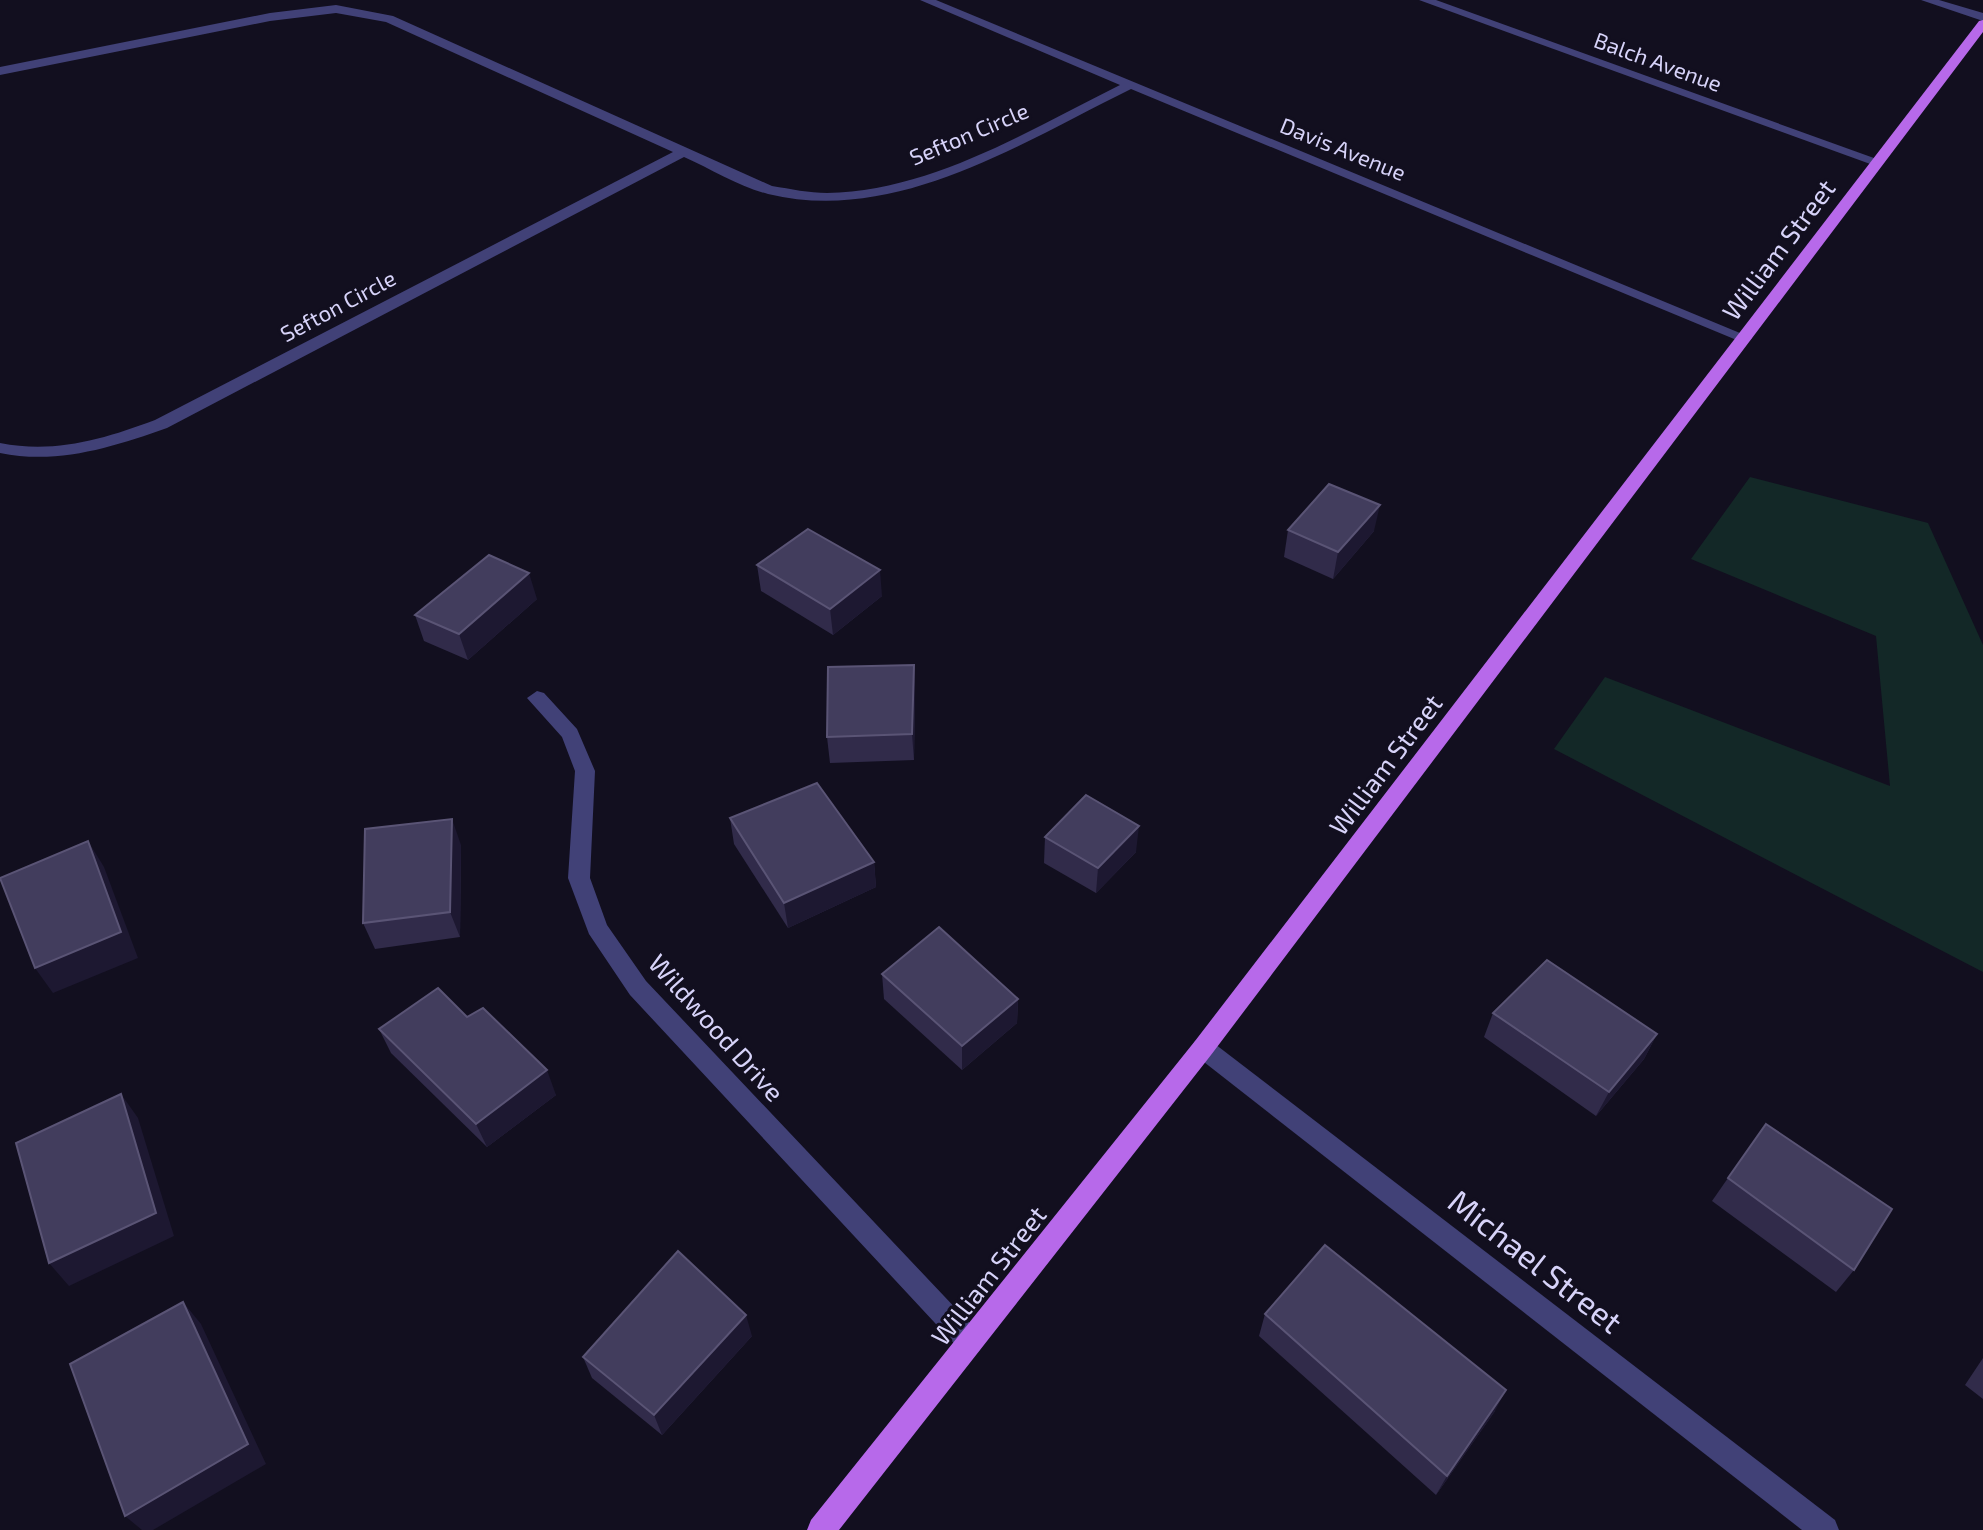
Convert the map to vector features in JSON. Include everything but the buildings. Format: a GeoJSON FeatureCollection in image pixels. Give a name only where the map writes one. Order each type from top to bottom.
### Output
{"type":"FeatureCollection","features":[{"type":"Feature","properties":{"kind":"main road","name":"William Street"},"geometry":{"type":"LineString","coordinates":[[821,1530],[1203,1048],[1983,24]]}},
{"type":"Feature","properties":{"kind":"street","name":"Davis Avenue"},"geometry":{"type":"LineString","coordinates":[[926,0],[1744,338]]}},
{"type":"Feature","properties":{"kind":"street","name":"Balch Avenue"},"geometry":{"type":"LineString","coordinates":[[1425,0],[1878,162]]}},
{"type":"Feature","properties":{"kind":"street"},"geometry":{"type":"LineString","coordinates":[[1927,0],[1983,17]]}},
{"type":"Feature","properties":{"kind":"street","name":"Sefton Circle"},"geometry":{"type":"LineString","coordinates":[[0,71],[270,17],[336,9],[389,19],[769,190],[829,197],[892,189],[953,169],[1129,85]]}},
{"type":"Feature","properties":{"kind":"street","name":"Sefton Circle"},"geometry":{"type":"LineString","coordinates":[[0,448],[15,452],[65,450],[115,441],[161,424],[683,152]]}},
{"type":"Feature","properties":{"kind":"street","name":"Wildwood Drive"},"geometry":{"type":"LineString","coordinates":[[537,698],[570,734],[585,771],[579,878],[597,928],[638,988],[970,1342]]}},
{"type":"Feature","properties":{"kind":"street","name":"Michael Street"},"geometry":{"type":"LineString","coordinates":[[1203,1048],[1825,1530]]}},
{"type":"Feature","properties":{"kind":"green space"},"geometry":{"type":"Polygon","coordinates":[[[1750,477],[1928,523],[1983,645],[1983,972],[1554,749],[1605,677],[1890,786],[1876,636],[1691,559],[1750,477]]]}}]}
